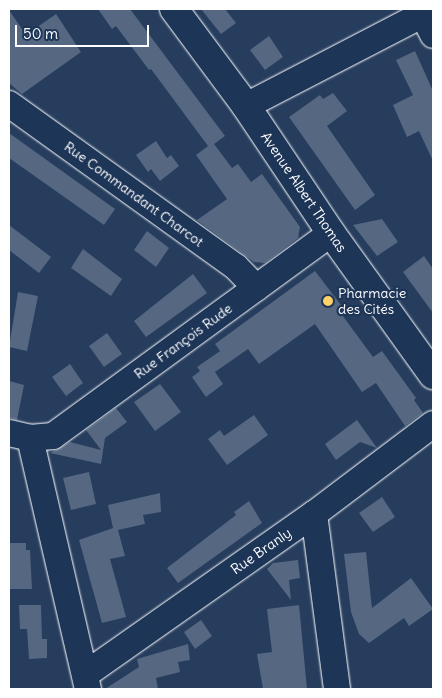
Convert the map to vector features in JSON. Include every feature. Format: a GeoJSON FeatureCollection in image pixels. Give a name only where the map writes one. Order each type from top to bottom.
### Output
{"type":"FeatureCollection","features":[{"type":"Feature","properties":{"kind":"main road","name":"Avenue Albert Thomas"},"geometry":{"type":"LineString","coordinates":[[174,9],[246,106],[331,233],[433,375]]}},
{"type":"Feature","properties":{"kind":"street"},"geometry":{"type":"LineString","coordinates":[[246,106],[427,17]]}},
{"type":"Feature","properties":{"kind":"street","name":"Rue Commandant Charcot"},"geometry":{"type":"LineString","coordinates":[[9,104],[236,267],[256,288]]}},
{"type":"Feature","properties":{"kind":"street","name":"Rue François Rude"},"geometry":{"type":"LineString","coordinates":[[19,435],[53,436],[331,233]]}},
{"type":"Feature","properties":{"kind":"street","name":"Rue Branly"},"geometry":{"type":"LineString","coordinates":[[87,682],[433,424]]}},
{"type":"Feature","properties":{"kind":"street"},"geometry":{"type":"LineString","coordinates":[[19,435],[87,682]]}},
{"type":"Feature","properties":{"kind":"street"},"geometry":{"type":"LineString","coordinates":[[314,514],[337,689]]}},
{"type":"Feature","properties":{"kind":"building"},"geometry":{"type":"Polygon","coordinates":[[[98,9],[130,9],[225,136],[214,144],[232,168],[238,164],[251,182],[262,174],[300,227],[298,238],[265,263],[254,262],[197,220],[227,199],[196,155],[208,146],[151,69],[149,70],[116,26],[112,29],[98,9]]]}},
{"type":"Feature","properties":{"kind":"building"},"geometry":{"type":"Polygon","coordinates":[[[201,9],[225,9],[236,23],[221,34],[201,9]]]}},
{"type":"Feature","properties":{"kind":"building"},"geometry":{"type":"Polygon","coordinates":[[[9,10],[26,35],[56,14],[81,52],[22,94],[9,83],[9,10]]]}},
{"type":"Feature","properties":{"kind":"building"},"geometry":{"type":"Polygon","coordinates":[[[269,36],[283,57],[265,70],[250,50],[269,36]]]}},
{"type":"Feature","properties":{"kind":"building"},"geometry":{"type":"Polygon","coordinates":[[[415,51],[433,91],[433,161],[419,131],[407,137],[393,105],[413,95],[396,60],[415,51]]]}},
{"type":"Feature","properties":{"kind":"building"},"geometry":{"type":"Polygon","coordinates":[[[333,93],[347,111],[327,126],[375,195],[355,210],[289,117],[320,95],[323,99],[333,93]]]}},
{"type":"Feature","properties":{"kind":"building"},"geometry":{"type":"Polygon","coordinates":[[[9,133],[115,209],[104,225],[9,158],[9,133]]]}},
{"type":"Feature","properties":{"kind":"building"},"geometry":{"type":"Polygon","coordinates":[[[156,141],[167,158],[171,155],[179,166],[160,181],[151,169],[148,172],[136,155],[156,141]]]}},
{"type":"Feature","properties":{"kind":"building"},"geometry":{"type":"Polygon","coordinates":[[[382,219],[398,242],[377,256],[353,225],[382,219]]]}},
{"type":"Feature","properties":{"kind":"building"},"geometry":{"type":"Polygon","coordinates":[[[9,225],[51,257],[39,273],[9,250],[9,225]]]}},
{"type":"Feature","properties":{"kind":"building"},"geometry":{"type":"Polygon","coordinates":[[[147,231],[169,248],[156,267],[134,250],[147,231]]]}},
{"type":"Feature","properties":{"kind":"building"},"geometry":{"type":"Polygon","coordinates":[[[83,249],[122,279],[111,296],[71,268],[83,249]]]}},
{"type":"Feature","properties":{"kind":"building"},"geometry":{"type":"Polygon","coordinates":[[[424,256],[433,269],[433,313],[403,272],[424,256]]]}},
{"type":"Feature","properties":{"kind":"building"},"geometry":{"type":"Polygon","coordinates":[[[315,271],[341,305],[337,308],[373,357],[382,351],[416,398],[414,400],[423,413],[405,426],[376,383],[362,392],[315,324],[259,364],[248,349],[215,372],[223,384],[206,397],[192,377],[200,371],[197,367],[220,351],[215,344],[315,271]]]}},
{"type":"Feature","properties":{"kind":"building"},"geometry":{"type":"Polygon","coordinates":[[[193,274],[207,293],[146,337],[134,321],[193,274]]]}},
{"type":"Feature","properties":{"kind":"building"},"geometry":{"type":"Polygon","coordinates":[[[18,292],[38,296],[27,351],[9,347],[18,292]]]}},
{"type":"Feature","properties":{"kind":"building"},"geometry":{"type":"Polygon","coordinates":[[[107,333],[122,354],[104,367],[89,346],[107,333]]]}},
{"type":"Feature","properties":{"kind":"building"},"geometry":{"type":"Polygon","coordinates":[[[70,364],[83,383],[66,396],[52,377],[70,364]]]}},
{"type":"Feature","properties":{"kind":"building"},"geometry":{"type":"Polygon","coordinates":[[[9,381],[24,385],[17,420],[9,418],[9,381]]]}},
{"type":"Feature","properties":{"kind":"building"},"geometry":{"type":"Polygon","coordinates":[[[160,384],[181,412],[155,431],[134,402],[160,384]]]}},
{"type":"Feature","properties":{"kind":"building"},"geometry":{"type":"Polygon","coordinates":[[[116,408],[127,422],[105,438],[101,464],[50,453],[70,442],[101,450],[86,430],[116,408]]]}},
{"type":"Feature","properties":{"kind":"building"},"geometry":{"type":"Polygon","coordinates":[[[254,415],[268,435],[227,465],[208,439],[220,430],[224,436],[254,415]]]}},
{"type":"Feature","properties":{"kind":"building"},"geometry":{"type":"Polygon","coordinates":[[[357,420],[377,448],[360,442],[336,460],[325,444],[357,420]]]}},
{"type":"Feature","properties":{"kind":"building"},"geometry":{"type":"Polygon","coordinates":[[[89,472],[96,504],[71,510],[63,478],[89,472]]]}},
{"type":"Feature","properties":{"kind":"building"},"geometry":{"type":"Polygon","coordinates":[[[160,493],[161,512],[143,515],[145,524],[118,530],[125,556],[110,559],[126,617],[102,623],[79,540],[113,528],[108,505],[160,493]]]}},
{"type":"Feature","properties":{"kind":"building"},"geometry":{"type":"Polygon","coordinates":[[[382,497],[395,517],[373,532],[359,513],[382,497]]]}},
{"type":"Feature","properties":{"kind":"building"},"geometry":{"type":"Polygon","coordinates":[[[249,501],[262,523],[178,583],[167,568],[236,515],[234,512],[249,501]]]}},
{"type":"Feature","properties":{"kind":"building"},"geometry":{"type":"Polygon","coordinates":[[[9,543],[26,543],[26,550],[30,550],[32,589],[9,589],[9,543]]]}},
{"type":"Feature","properties":{"kind":"building"},"geometry":{"type":"Polygon","coordinates":[[[366,552],[372,608],[411,578],[433,609],[409,626],[404,618],[369,643],[359,634],[351,612],[344,554],[366,552]]]}},
{"type":"Feature","properties":{"kind":"building"},"geometry":{"type":"Polygon","coordinates":[[[298,560],[300,578],[289,580],[291,600],[267,569],[273,563],[298,560]]]}},
{"type":"Feature","properties":{"kind":"building"},"geometry":{"type":"Polygon","coordinates":[[[19,605],[41,605],[42,639],[47,639],[47,658],[29,659],[27,629],[20,629],[19,605]]]}},
{"type":"Feature","properties":{"kind":"building"},"geometry":{"type":"Polygon","coordinates":[[[299,605],[307,689],[263,689],[257,654],[272,652],[267,609],[299,605]]]}},
{"type":"Feature","properties":{"kind":"building"},"geometry":{"type":"Polygon","coordinates":[[[201,620],[212,636],[195,649],[184,632],[201,620]]]}},
{"type":"Feature","properties":{"kind":"building"},"geometry":{"type":"Polygon","coordinates":[[[188,644],[190,660],[178,662],[180,672],[156,678],[158,689],[105,689],[139,667],[137,659],[188,644]]]}},
{"type":"Feature","properties":{"kind":"place","name":"Pharmacie des Cités"},"geometry":{"type":"Point","coordinates":[328,301]}}]}
